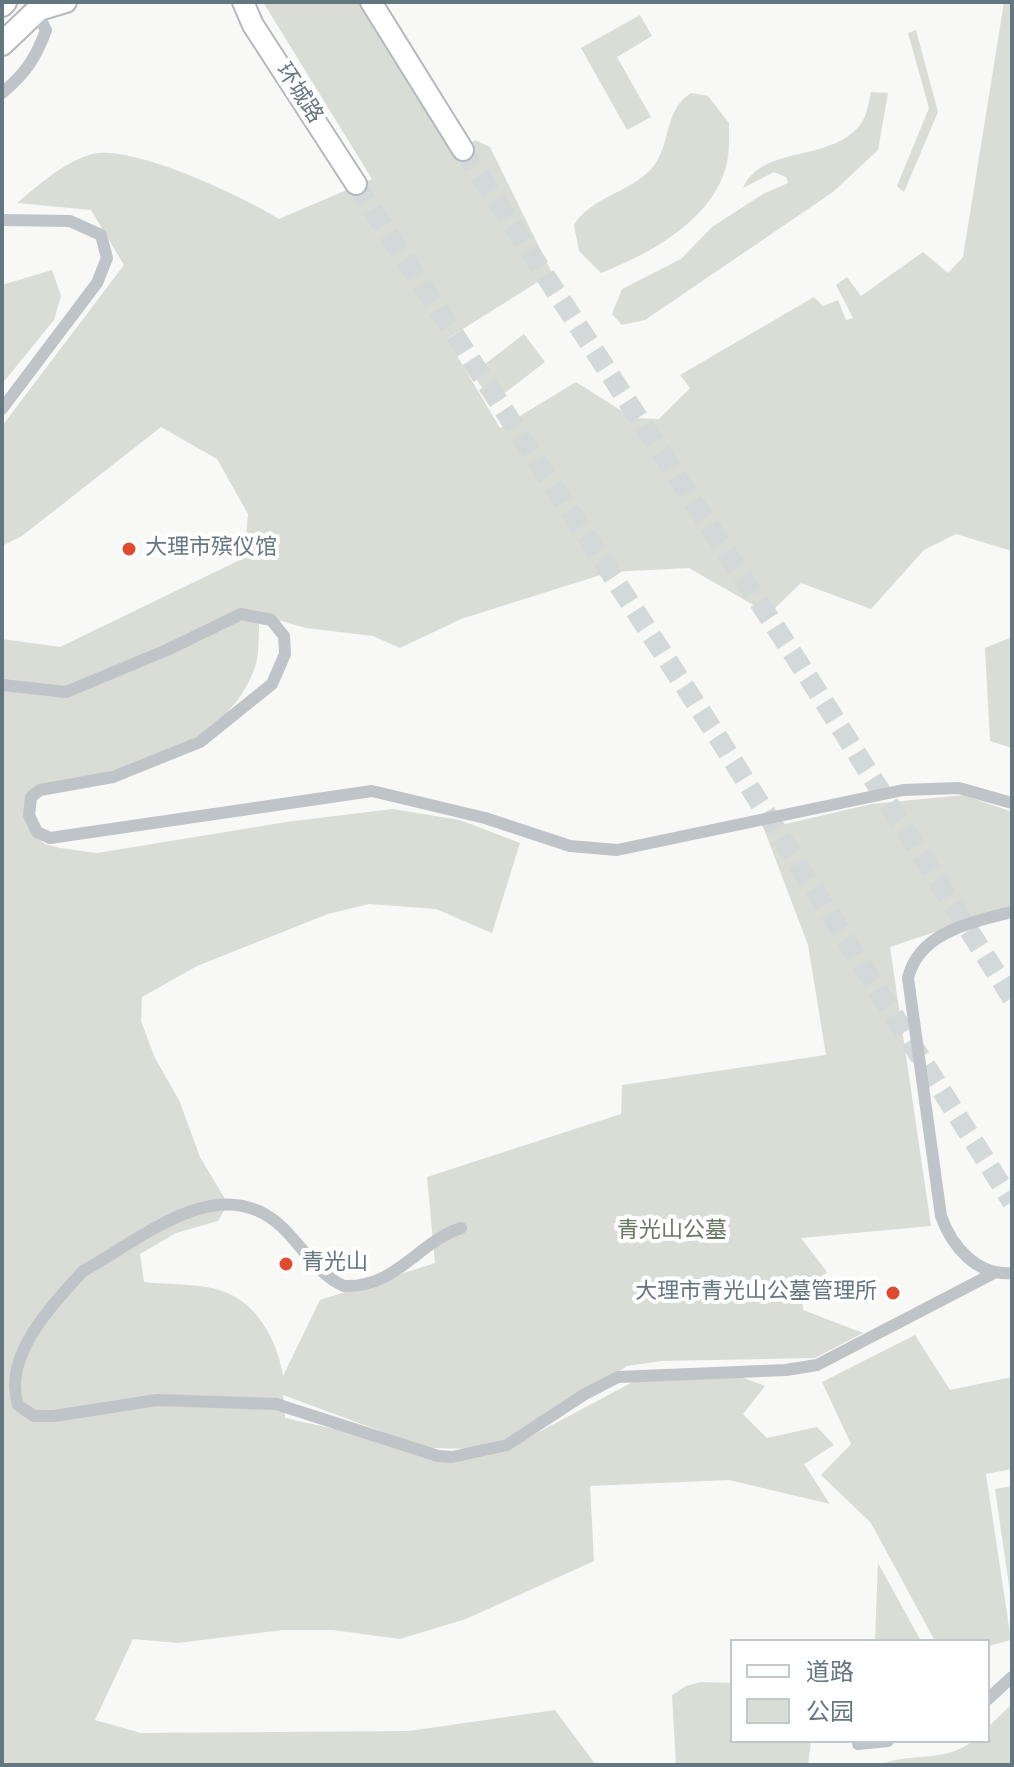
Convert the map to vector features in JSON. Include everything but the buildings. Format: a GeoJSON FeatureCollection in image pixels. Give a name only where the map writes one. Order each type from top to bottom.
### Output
{"type":"FeatureCollection","features":[{"type":"Feature","properties":{"kind":"highway"},"geometry":{"type":"LineString","coordinates":[[2,44],[41,7]]}},
{"type":"Feature","properties":{"kind":"main road"},"geometry":{"type":"LineString","coordinates":[[41,7],[66,2]]}},
{"type":"Feature","properties":{"kind":"main road"},"geometry":{"type":"LineString","coordinates":[[234,2],[253,25]]}},
{"type":"Feature","properties":{"kind":"main road","name":"环城路"},"geometry":{"type":"LineString","coordinates":[[243,2],[253,25],[356,184]]}},
{"type":"Feature","properties":{"kind":"main road"},"geometry":{"type":"LineString","coordinates":[[371,2],[463,150]]}},
{"type":"Feature","properties":{"kind":"street"},"geometry":{"type":"LineString","coordinates":[[2,93],[20,78],[39,50],[46,30],[41,7]]}},
{"type":"Feature","properties":{"kind":"street"},"geometry":{"type":"LineString","coordinates":[[2,220],[60,220],[86,225],[101,235],[107,258],[97,283],[2,409]]}},
{"type":"Feature","properties":{"kind":"street"},"geometry":{"type":"LineString","coordinates":[[2,685],[66,692],[167,650],[241,614],[271,620],[284,636],[285,654],[272,684],[213,734],[131,772],[40,790],[31,797],[29,815],[37,832],[50,838],[372,791],[485,818],[570,846],[617,850],[903,790],[959,788],[1012,803]]}},
{"type":"Feature","properties":{"kind":"street"},"geometry":{"type":"LineString","coordinates":[[1012,912],[941,935],[920,954],[908,978],[941,1216],[952,1238],[972,1262],[994,1273],[1012,1273]]}},
{"type":"Feature","properties":{"kind":"street"},"geometry":{"type":"LineString","coordinates":[[461,1228],[431,1241],[405,1267],[367,1283],[344,1286],[323,1271],[279,1224],[255,1210],[220,1203],[189,1210],[83,1271],[73,1282],[24,1350],[15,1378],[18,1405],[34,1416],[54,1416],[157,1400],[276,1404],[438,1456],[471,1456],[525,1437],[585,1394],[618,1377],[817,1365],[994,1273]]}},
{"type":"Feature","properties":{"kind":"street"},"geometry":{"type":"LineString","coordinates":[[990,1697],[1012,1677]]}},
{"type":"Feature","properties":{"kind":"street"},"geometry":{"type":"LineString","coordinates":[[858,1744],[868,1743]]}},
{"type":"Feature","properties":{"kind":"green space","name":"青光山公墓"},"geometry":{"type":"Polygon","coordinates":[[[263,2],[358,2],[455,156],[475,140],[490,147],[552,273],[447,339],[500,428],[576,382],[633,418],[659,419],[690,388],[680,375],[814,297],[823,306],[838,300],[846,320],[853,318],[836,285],[847,277],[861,296],[923,252],[948,273],[963,257],[1004,2],[1012,2],[1012,551],[956,534],[924,550],[871,609],[801,583],[769,614],[689,568],[610,572],[461,619],[400,648],[373,636],[306,628],[260,615],[256,664],[241,695],[220,719],[194,739],[132,765],[34,788],[31,833],[45,844],[97,853],[293,821],[393,809],[460,820],[520,843],[492,933],[436,909],[369,904],[328,914],[197,966],[142,997],[141,1021],[155,1058],[179,1100],[200,1157],[228,1204],[218,1221],[176,1233],[140,1254],[144,1282],[206,1287],[237,1298],[265,1326],[277,1351],[283,1376],[320,1300],[435,1263],[427,1177],[621,1114],[622,1085],[826,1055],[808,945],[764,829],[871,804],[964,795],[1012,812],[1012,906],[890,947],[931,1226],[801,1238],[827,1272],[802,1296],[803,1310],[863,1333],[815,1358],[662,1361],[627,1366],[540,1427],[476,1449],[431,1448],[469,1457],[524,1440],[642,1377],[731,1373],[765,1386],[743,1414],[767,1438],[817,1427],[834,1445],[804,1464],[830,1504],[729,1480],[590,1486],[594,1561],[466,1619],[400,1639],[333,1630],[283,1630],[178,1643],[133,1639],[95,1720],[141,1733],[409,1731],[555,1710],[596,1765],[2,1765],[2,639],[60,647],[244,558],[248,514],[217,459],[161,427],[22,536],[2,546],[2,426],[124,265],[91,210],[17,203],[70,163],[89,155],[107,153],[157,163],[214,185],[279,219],[372,179],[263,2]],[[283,1395],[285,1418],[421,1446],[283,1395]]]}},
{"type":"Feature","properties":{"kind":"green space"},"geometry":{"type":"Polygon","coordinates":[[[640,15],[652,36],[617,57],[651,117],[627,130],[581,48],[640,15]]]}},
{"type":"Feature","properties":{"kind":"green space"},"geometry":{"type":"Polygon","coordinates":[[[916,30],[938,112],[904,192],[897,186],[929,108],[908,33],[916,30]]]}},
{"type":"Feature","properties":{"kind":"green space"},"geometry":{"type":"Polygon","coordinates":[[[871,92],[888,93],[878,150],[833,192],[645,320],[622,325],[612,314],[622,289],[681,259],[712,227],[763,194],[788,183],[786,177],[774,172],[743,188],[753,174],[782,158],[834,144],[850,135],[864,119],[871,92]]]}},
{"type":"Feature","properties":{"kind":"green space"},"geometry":{"type":"Polygon","coordinates":[[[691,93],[708,96],[729,123],[727,161],[716,191],[690,222],[673,235],[656,247],[601,273],[579,251],[574,225],[591,207],[633,183],[652,168],[663,149],[676,109],[691,93]]]}},
{"type":"Feature","properties":{"kind":"green space"},"geometry":{"type":"Polygon","coordinates":[[[52,270],[61,296],[54,320],[2,384],[2,285],[52,270]]]}},
{"type":"Feature","properties":{"kind":"green space"},"geometry":{"type":"Polygon","coordinates":[[[524,334],[545,362],[493,402],[472,374],[524,334]]]}},
{"type":"Feature","properties":{"kind":"green space"},"geometry":{"type":"Polygon","coordinates":[[[1012,637],[1012,748],[990,741],[985,648],[1012,637]]]}},
{"type":"Feature","properties":{"kind":"green space"},"geometry":{"type":"Polygon","coordinates":[[[915,1335],[950,1390],[1012,1377],[1012,1469],[986,1474],[1011,1640],[990,1645],[990,1639],[934,1639],[871,1523],[821,1475],[851,1444],[822,1382],[915,1335]]]}},
{"type":"Feature","properties":{"kind":"green space"},"geometry":{"type":"Polygon","coordinates":[[[1012,1486],[1012,1606],[995,1489],[1012,1486]]]}},
{"type":"Feature","properties":{"kind":"green space"},"geometry":{"type":"Polygon","coordinates":[[[878,1563],[920,1639],[875,1639],[878,1563]]]}},
{"type":"Feature","properties":{"kind":"green space"},"geometry":{"type":"Polygon","coordinates":[[[701,1682],[730,1683],[730,1743],[811,1743],[808,1765],[676,1765],[672,1695],[686,1686],[701,1682]]]}},
{"type":"Feature","properties":{"kind":"green space"},"geometry":{"type":"Polygon","coordinates":[[[1012,1704],[1012,1765],[879,1765],[940,1755],[969,1743],[990,1743],[990,1725],[1012,1704]]]}},
{"type":"Feature","properties":{"kind":"tunnel"},"geometry":{"type":"LineString","coordinates":[[463,150],[812,683],[1012,998]]}},
{"type":"Feature","properties":{"kind":"tunnel"},"geometry":{"type":"LineString","coordinates":[[356,184],[721,742],[1012,1202]]}},
{"type":"Feature","properties":{"kind":"place","name":"大理市殡仪馆"},"geometry":{"type":"Point","coordinates":[129,549]}},
{"type":"Feature","properties":{"kind":"place","name":"青光山"},"geometry":{"type":"Point","coordinates":[286,1264]}},
{"type":"Feature","properties":{"kind":"place","name":"大理市青光山公墓管理所"},"geometry":{"type":"Point","coordinates":[893,1293]}}]}
